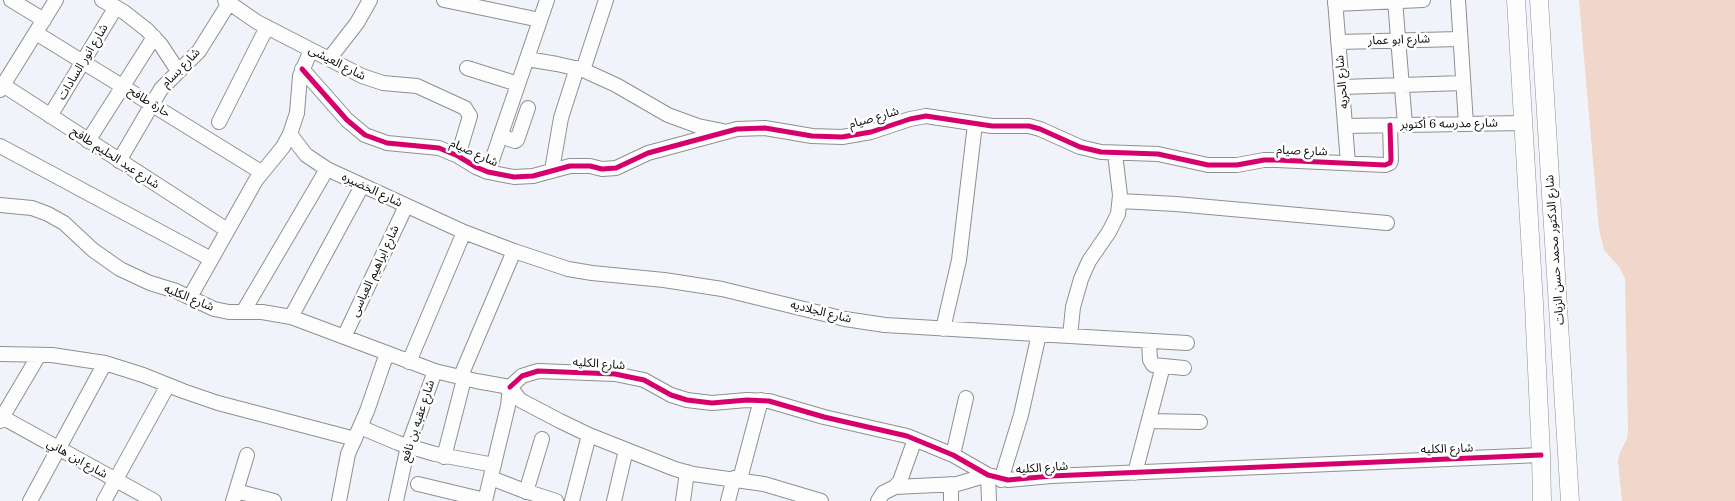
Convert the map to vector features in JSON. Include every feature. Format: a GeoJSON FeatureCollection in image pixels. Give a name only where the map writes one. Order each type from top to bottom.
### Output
{"type":"FeatureCollection","features":[{"type":"Feature","properties":{"kind":"street"},"geometry":{"type":"LineString","coordinates":[[11,0],[44,20]]}},
{"type":"Feature","properties":{"kind":"street"},"geometry":{"type":"LineString","coordinates":[[2,88],[56,0]]}},
{"type":"Feature","properties":{"kind":"street"},"geometry":{"type":"LineString","coordinates":[[102,0],[132,18],[154,37],[178,71]]}},
{"type":"Feature","properties":{"kind":"street"},"geometry":{"type":"LineString","coordinates":[[329,59],[357,23],[370,0]]}},
{"type":"Feature","properties":{"kind":"street"},"geometry":{"type":"LineString","coordinates":[[444,0],[540,20]]}},
{"type":"Feature","properties":{"kind":"street"},"geometry":{"type":"LineString","coordinates":[[488,172],[547,0]]}},
{"type":"Feature","properties":{"kind":"street"},"geometry":{"type":"LineString","coordinates":[[552,170],[561,118],[606,0]]}},
{"type":"Feature","properties":{"kind":"street"},"geometry":{"type":"LineString","coordinates":[[1335,2],[1423,0]]}},
{"type":"Feature","properties":{"kind":"street"},"geometry":{"type":"LineString","coordinates":[[1458,0],[1466,124]]}},
{"type":"Feature","properties":{"kind":"street","name":"شارع الدكتور محمد حسن الزيات"},"geometry":{"type":"LineString","coordinates":[[1516,0],[1542,501]]}},
{"type":"Feature","properties":{"kind":"street","name":"شارع الدكتور محمد حسن الزيات"},"geometry":{"type":"LineString","coordinates":[[1540,0],[1570,501]]}},
{"type":"Feature","properties":{"kind":"street"},"geometry":{"type":"LineString","coordinates":[[1395,1],[1405,125]]}},
{"type":"Feature","properties":{"kind":"street","name":"شارع العيشى"},"geometry":{"type":"LineString","coordinates":[[227,2],[267,27],[376,82],[416,86],[466,108],[470,116],[458,156]]}},
{"type":"Feature","properties":{"kind":"street","name":"شارع بسام"},"geometry":{"type":"LineString","coordinates":[[119,161],[165,84],[189,62],[207,39],[227,2]]}},
{"type":"Feature","properties":{"kind":"street","name":"شارع الحريه"},"geometry":{"type":"LineString","coordinates":[[1335,2],[1348,163]]}},
{"type":"Feature","properties":{"kind":"street","name":"شارع انور السادات"},"geometry":{"type":"LineString","coordinates":[[50,116],[116,7]]}},
{"type":"Feature","properties":{"kind":"street"},"geometry":{"type":"LineString","coordinates":[[219,122],[267,27]]}},
{"type":"Feature","properties":{"kind":"street","name":"حارة طافح"},"geometry":{"type":"LineString","coordinates":[[36,32],[261,172]]}},
{"type":"Feature","properties":{"kind":"street"},"geometry":{"type":"LineString","coordinates":[[88,141],[154,37]]}},
{"type":"Feature","properties":{"kind":"street","name":"شارع ابو عمار"},"geometry":{"type":"LineString","coordinates":[[1338,42],[1460,39]]}},
{"type":"Feature","properties":{"kind":"street"},"geometry":{"type":"LineString","coordinates":[[190,297],[261,172],[283,147],[290,134],[295,120],[302,69],[311,50]]}},
{"type":"Feature","properties":{"kind":"street"},"geometry":{"type":"LineString","coordinates":[[527,59],[580,69],[608,81],[649,106],[677,119],[698,126],[729,132]]}},
{"type":"Feature","properties":{"kind":"street"},"geometry":{"type":"LineString","coordinates":[[466,68],[518,84]]}},
{"type":"Feature","properties":{"kind":"street","name":"شارع صيام"},"geometry":{"type":"LineString","coordinates":[[302,69],[347,120],[365,135],[387,143],[432,147],[458,156],[488,172],[520,177],[577,166],[590,166],[602,169],[616,168],[648,154],[744,128],[765,128],[812,136],[842,137],[871,132],[920,116],[975,124],[1034,127],[1087,149],[1115,154],[1158,154],[1215,165],[1237,165],[1264,160],[1385,165],[1390,163],[1391,158],[1390,125]]}},
{"type":"Feature","properties":{"kind":"street"},"geometry":{"type":"LineString","coordinates":[[1342,87],[1463,83]]}},
{"type":"Feature","properties":{"kind":"street","name":"شارع عبد الحليم طافح"},"geometry":{"type":"LineString","coordinates":[[2,88],[50,116],[227,230]]}},
{"type":"Feature","properties":{"kind":"street"},"geometry":{"type":"LineString","coordinates":[[500,136],[514,141],[517,140],[528,108]]}},
{"type":"Feature","properties":{"kind":"street","name":"شارع مدرسه 6 أكتوبر"},"geometry":{"type":"LineString","coordinates":[[1345,126],[1523,123]]}},
{"type":"Feature","properties":{"kind":"street"},"geometry":{"type":"LineString","coordinates":[[942,329],[959,260],[975,124]]}},
{"type":"Feature","properties":{"kind":"street","name":"شارع الخضيره"},"geometry":{"type":"LineString","coordinates":[[290,134],[306,155],[327,169],[464,232]]}},
{"type":"Feature","properties":{"kind":"street"},"geometry":{"type":"LineString","coordinates":[[0,146],[211,259]]}},
{"type":"Feature","properties":{"kind":"street"},"geometry":{"type":"LineString","coordinates":[[1070,336],[1073,307],[1081,279],[1094,253],[1113,227],[1118,214],[1120,201],[1115,154]]}},
{"type":"Feature","properties":{"kind":"street"},"geometry":{"type":"LineString","coordinates":[[243,312],[327,169]]}},
{"type":"Feature","properties":{"kind":"street"},"geometry":{"type":"LineString","coordinates":[[291,317],[362,186]]}},
{"type":"Feature","properties":{"kind":"street"},"geometry":{"type":"LineString","coordinates":[[1120,201],[1170,203],[1387,223]]}},
{"type":"Feature","properties":{"kind":"street","name":"شارع الكليه"},"geometry":{"type":"LineString","coordinates":[[0,204],[32,208],[48,214],[64,223],[93,250],[120,269],[140,279],[190,297],[214,309],[228,312],[272,313],[291,317],[435,371],[510,387],[522,376],[538,371],[615,374],[636,378],[671,395],[687,400],[712,403],[761,400],[777,402],[824,417],[915,439],[953,455],[994,477],[1014,480],[1051,476],[1541,455]]}},
{"type":"Feature","properties":{"kind":"street","name":"شارع ابراهيم العباسى"},"geometry":{"type":"LineString","coordinates":[[344,337],[406,206]]}},
{"type":"Feature","properties":{"kind":"street"},"geometry":{"type":"LineString","coordinates":[[409,362],[464,232]]}},
{"type":"Feature","properties":{"kind":"street","name":"شارع الجلاديه"},"geometry":{"type":"LineString","coordinates":[[464,232],[514,252],[580,272],[664,280],[722,289],[845,319],[885,325],[1187,343]]}},
{"type":"Feature","properties":{"kind":"street"},"geometry":{"type":"LineString","coordinates":[[444,456],[462,378],[514,252]]}},
{"type":"Feature","properties":{"kind":"street"},"geometry":{"type":"LineString","coordinates":[[989,501],[994,477],[1022,408],[1039,334]]}},
{"type":"Feature","properties":{"kind":"street"},"geometry":{"type":"LineString","coordinates":[[1150,341],[1151,363],[1153,365],[1184,368]]}},
{"type":"Feature","properties":{"kind":"street"},"geometry":{"type":"LineString","coordinates":[[339,501],[347,460],[387,353]]}},
{"type":"Feature","properties":{"kind":"street"},"geometry":{"type":"LineString","coordinates":[[0,354],[79,358],[105,364],[143,375],[218,402],[358,433],[444,456],[492,471],[526,492],[556,501]]}},
{"type":"Feature","properties":{"kind":"street"},"geometry":{"type":"LineString","coordinates":[[1,418],[39,355]]}},
{"type":"Feature","properties":{"kind":"street"},"geometry":{"type":"LineString","coordinates":[[30,501],[105,364]]}},
{"type":"Feature","properties":{"kind":"street"},"geometry":{"type":"LineString","coordinates":[[1135,473],[1163,366]]}},
{"type":"Feature","properties":{"kind":"street","name":"شارع عقبه بن نافع"},"geometry":{"type":"LineString","coordinates":[[396,501],[408,446],[435,371]]}},
{"type":"Feature","properties":{"kind":"street"},"geometry":{"type":"LineString","coordinates":[[104,501],[168,385]]}},
{"type":"Feature","properties":{"kind":"street"},"geometry":{"type":"LineString","coordinates":[[510,387],[520,400],[589,435],[626,450],[687,472],[737,479],[777,494],[821,501]]}},
{"type":"Feature","properties":{"kind":"street"},"geometry":{"type":"LineString","coordinates":[[418,484],[485,500],[508,406],[510,387]]}},
{"type":"Feature","properties":{"kind":"street"},"geometry":{"type":"LineString","coordinates":[[953,455],[966,398]]}},
{"type":"Feature","properties":{"kind":"street"},"geometry":{"type":"LineString","coordinates":[[728,501],[737,479],[761,400]]}},
{"type":"Feature","properties":{"kind":"street","name":"شارع ابن هاني"},"geometry":{"type":"LineString","coordinates":[[1,418],[154,501]]}},
{"type":"Feature","properties":{"kind":"street"},"geometry":{"type":"LineString","coordinates":[[1149,421],[1200,422]]}},
{"type":"Feature","properties":{"kind":"street"},"geometry":{"type":"LineString","coordinates":[[572,501],[589,435]]}},
{"type":"Feature","properties":{"kind":"street"},"geometry":{"type":"LineString","coordinates":[[526,492],[542,439]]}},
{"type":"Feature","properties":{"kind":"street"},"geometry":{"type":"LineString","coordinates":[[878,501],[883,494],[895,487],[902,478],[915,439]]}},
{"type":"Feature","properties":{"kind":"street"},"geometry":{"type":"LineString","coordinates":[[614,501],[626,450]]}},
{"type":"Feature","properties":{"kind":"street"},"geometry":{"type":"LineString","coordinates":[[247,455],[235,496],[274,501]]}},
{"type":"Feature","properties":{"kind":"street"},"geometry":{"type":"LineString","coordinates":[[683,501],[687,472]]}},
{"type":"Feature","properties":{"kind":"street"},"geometry":{"type":"LineString","coordinates":[[895,487],[951,484],[994,477]]}},
{"type":"Feature","properties":{"kind":"street"},"geometry":{"type":"LineString","coordinates":[[951,484],[951,501]]}},
{"type":"Feature","properties":{"kind":"shaded area"},"geometry":{"type":"Polygon","coordinates":[[[1579,0],[1735,0],[1735,501],[1622,501],[1618,461],[1620,452],[1627,439],[1628,430],[1625,279],[1620,268],[1604,250],[1599,229],[1579,0]]]}},
{"type":"Feature","properties":{"kind":"cycle path"},"geometry":{"type":"LineString","coordinates":[[302,69],[347,120],[365,135],[387,143],[439,148],[488,172],[514,177],[533,176],[570,166],[590,166],[602,169],[616,168],[648,153],[737,129],[765,128],[812,136],[842,137],[871,132],[910,119],[926,116],[992,126],[1029,126],[1080,147],[1101,152],[1158,154],[1208,165],[1237,165],[1264,160],[1385,165],[1390,163],[1391,160],[1390,125]]}},
{"type":"Feature","properties":{"kind":"cycle path"},"geometry":{"type":"LineString","coordinates":[[510,387],[522,376],[538,371],[615,374],[644,380],[671,395],[687,400],[712,403],[747,400],[769,401],[824,417],[907,436],[953,455],[988,475],[1008,480],[1051,476],[1541,455]]}}]}
